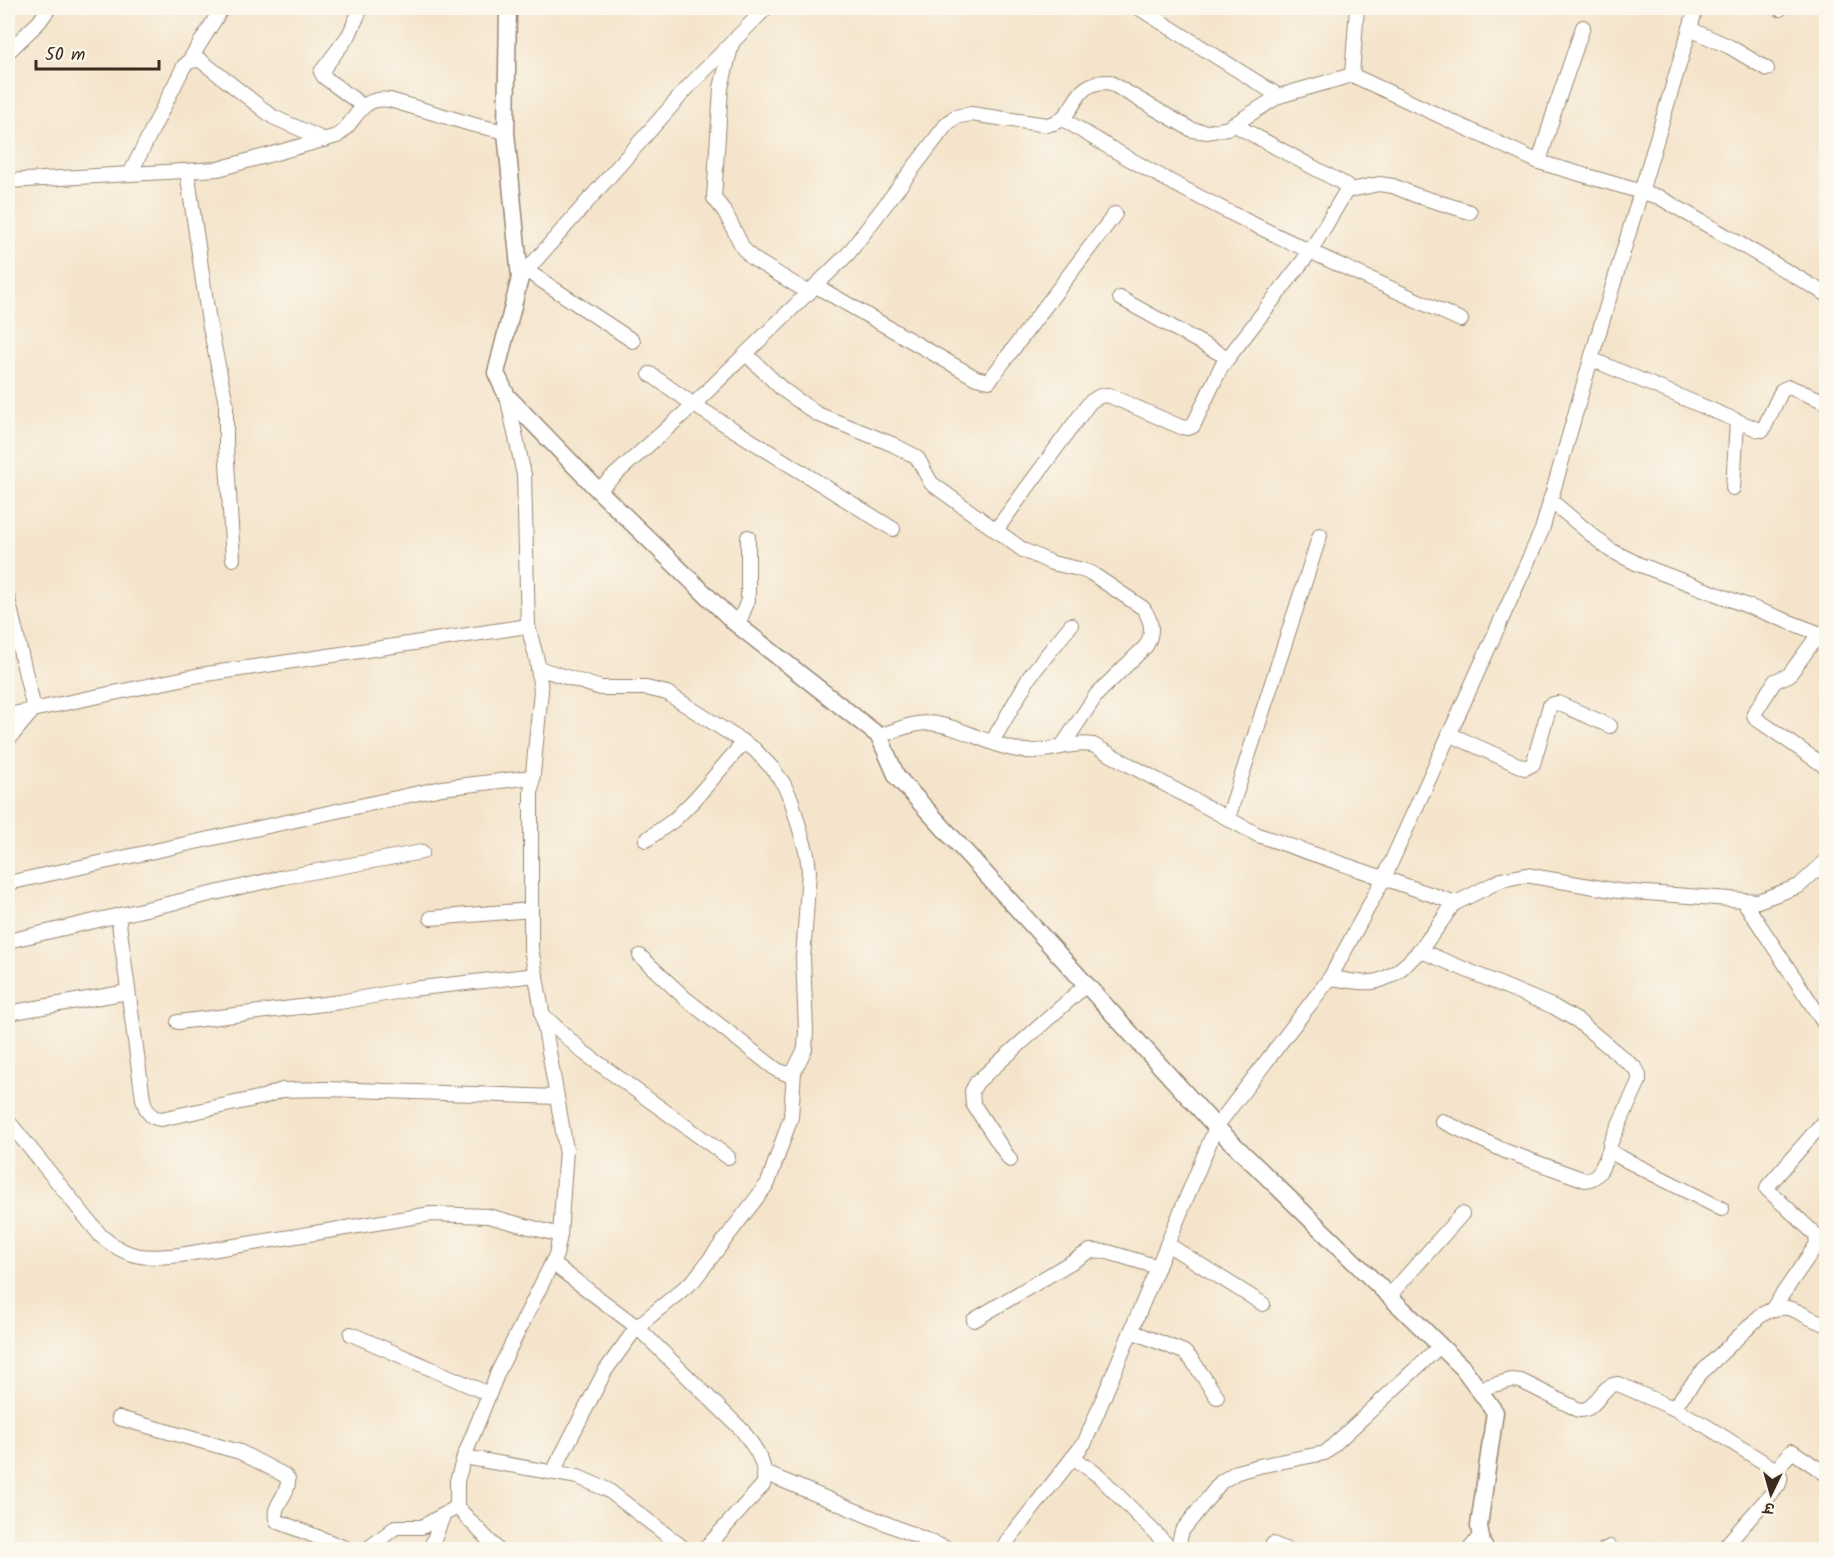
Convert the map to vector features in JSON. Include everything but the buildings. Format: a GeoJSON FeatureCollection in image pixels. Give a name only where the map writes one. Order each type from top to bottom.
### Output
{"type":"FeatureCollection","features":[{"type":"Feature","properties":{"kind":"street"},"geometry":{"type":"LineString","coordinates":[[8,52],[39,22],[49,8]]}},
{"type":"Feature","properties":{"kind":"street"},"geometry":{"type":"LineString","coordinates":[[130,174],[184,66],[222,8]]}},
{"type":"Feature","properties":{"kind":"street"},"geometry":{"type":"LineString","coordinates":[[361,8],[349,34],[321,72],[324,77],[363,106]]}},
{"type":"Feature","properties":{"kind":"street"},"geometry":{"type":"LineString","coordinates":[[498,1550],[457,1507],[457,1481],[464,1457],[498,1372],[556,1255],[560,1235],[566,1149],[531,948],[532,777],[541,691],[528,626],[524,475],[507,396],[496,373],[524,275],[506,132],[508,8]]}},
{"type":"Feature","properties":{"kind":"street"},"geometry":{"type":"LineString","coordinates":[[524,275],[690,85],[766,8]]}},
{"type":"Feature","properties":{"kind":"street"},"geometry":{"type":"LineString","coordinates":[[1139,8],[1279,96]]}},
{"type":"Feature","properties":{"kind":"street"},"geometry":{"type":"LineString","coordinates":[[1352,75],[1357,8]]}},
{"type":"Feature","properties":{"kind":"street"},"geometry":{"type":"LineString","coordinates":[[1003,1550],[1008,1540],[1085,1442],[1216,1127],[1330,978],[1384,878],[1542,530],[1696,8]]}},
{"type":"Feature","properties":{"kind":"street"},"geometry":{"type":"LineString","coordinates":[[1539,162],[1584,27]]}},
{"type":"Feature","properties":{"kind":"street"},"geometry":{"type":"LineString","coordinates":[[1690,29],[1730,46],[1767,69]]}},
{"type":"Feature","properties":{"kind":"street"},"geometry":{"type":"LineString","coordinates":[[732,42],[721,88],[714,198],[725,213],[743,248],[752,258],[976,378],[989,381],[1115,214]]}},
{"type":"Feature","properties":{"kind":"street"},"geometry":{"type":"LineString","coordinates":[[189,61],[200,60],[273,117],[326,140]]}},
{"type":"Feature","properties":{"kind":"street"},"geometry":{"type":"LineString","coordinates":[[598,490],[694,405],[848,254],[946,125],[955,117],[971,114],[1047,125],[1063,119],[1084,87],[1096,82],[1109,82],[1192,130],[1208,132],[1233,124],[1279,96],[1352,75],[1539,162],[1659,197],[1827,294]]}},
{"type":"Feature","properties":{"kind":"street"},"geometry":{"type":"LineString","coordinates":[[8,181],[218,170],[326,140],[343,132],[363,106],[378,99],[390,100],[506,132]]}},
{"type":"Feature","properties":{"kind":"street"},"geometry":{"type":"LineString","coordinates":[[1063,119],[1102,144],[1191,193],[1310,252],[1461,320]]}},
{"type":"Feature","properties":{"kind":"street"},"geometry":{"type":"LineString","coordinates":[[996,530],[1090,402],[1100,396],[1107,395],[1181,427],[1193,426],[1213,381],[1228,358],[1310,252],[1346,190],[1346,185],[1233,124]]}},
{"type":"Feature","properties":{"kind":"street"},"geometry":{"type":"LineString","coordinates":[[187,171],[209,322],[226,404],[226,456],[233,559]]}},
{"type":"Feature","properties":{"kind":"street"},"geometry":{"type":"LineString","coordinates":[[1346,190],[1379,184],[1393,186],[1470,212]]}},
{"type":"Feature","properties":{"kind":"street"},"geometry":{"type":"LineString","coordinates":[[524,275],[633,341]]}},
{"type":"Feature","properties":{"kind":"street"},"geometry":{"type":"LineString","coordinates":[[1120,298],[1228,358]]}},
{"type":"Feature","properties":{"kind":"street"},"geometry":{"type":"LineString","coordinates":[[746,354],[782,389],[817,414],[892,444],[913,455],[918,459],[931,483],[1036,557],[1052,563],[1079,568],[1101,579],[1143,608],[1150,621],[1151,638],[1146,646],[1097,694],[1062,746]]}},
{"type":"Feature","properties":{"kind":"street"},"geometry":{"type":"LineString","coordinates":[[1591,359],[1763,430],[1782,390],[1789,387],[1827,402]]}},
{"type":"Feature","properties":{"kind":"street"},"geometry":{"type":"LineString","coordinates":[[650,374],[694,405],[893,528]]}},
{"type":"Feature","properties":{"kind":"street"},"geometry":{"type":"LineString","coordinates":[[507,396],[598,490],[738,625],[879,736],[897,777],[1216,1127],[1462,1368],[1495,1412],[1479,1526],[1483,1543],[1469,1550]]}},
{"type":"Feature","properties":{"kind":"street"},"geometry":{"type":"LineString","coordinates":[[1733,488],[1737,421]]}},
{"type":"Feature","properties":{"kind":"street"},"geometry":{"type":"LineString","coordinates":[[1550,501],[1610,550],[1638,564],[1823,635],[1789,675],[1775,681],[1754,714],[1755,718],[1827,767]]}},
{"type":"Feature","properties":{"kind":"street"},"geometry":{"type":"LineString","coordinates":[[1228,818],[1320,535]]}},
{"type":"Feature","properties":{"kind":"street"},"geometry":{"type":"LineString","coordinates":[[738,625],[748,600],[748,537]]}},
{"type":"Feature","properties":{"kind":"street"},"geometry":{"type":"LineString","coordinates":[[8,599],[34,709]]}},
{"type":"Feature","properties":{"kind":"street"},"geometry":{"type":"LineString","coordinates":[[8,715],[200,675],[528,626]]}},
{"type":"Feature","properties":{"kind":"street"},"geometry":{"type":"LineString","coordinates":[[992,742],[1030,676],[1071,626]]}},
{"type":"Feature","properties":{"kind":"street"},"geometry":{"type":"LineString","coordinates":[[538,668],[601,688],[645,688],[667,693],[754,749],[772,768],[791,799],[807,855],[809,882],[803,958],[806,1030],[804,1048],[794,1071],[791,1117],[768,1183],[694,1280],[637,1327],[605,1371],[553,1472]]}},
{"type":"Feature","properties":{"kind":"street"},"geometry":{"type":"LineString","coordinates":[[1449,734],[1525,768],[1533,764],[1550,705],[1558,703],[1610,726]]}},
{"type":"Feature","properties":{"kind":"street"},"geometry":{"type":"LineString","coordinates":[[8,740],[34,709]]}},
{"type":"Feature","properties":{"kind":"street"},"geometry":{"type":"LineString","coordinates":[[879,736],[908,726],[928,723],[1028,752],[1078,743],[1093,745],[1258,835],[1455,902]]}},
{"type":"Feature","properties":{"kind":"street"},"geometry":{"type":"LineString","coordinates":[[646,840],[674,820],[695,799],[744,742]]}},
{"type":"Feature","properties":{"kind":"street"},"geometry":{"type":"LineString","coordinates":[[8,883],[442,788],[532,777]]}},
{"type":"Feature","properties":{"kind":"street"},"geometry":{"type":"LineString","coordinates":[[8,941],[284,877],[422,852]]}},
{"type":"Feature","properties":{"kind":"street"},"geometry":{"type":"LineString","coordinates":[[1330,978],[1372,982],[1394,974],[1414,957],[1455,902],[1501,880],[1526,874],[1618,891],[1758,901],[1799,886],[1827,861]]}},
{"type":"Feature","properties":{"kind":"street"},"geometry":{"type":"LineString","coordinates":[[1743,900],[1827,1026]]}},
{"type":"Feature","properties":{"kind":"street"},"geometry":{"type":"LineString","coordinates":[[432,918],[531,910]]}},
{"type":"Feature","properties":{"kind":"street"},"geometry":{"type":"LineString","coordinates":[[118,916],[143,1099],[149,1115],[155,1118],[161,1119],[282,1090],[326,1089],[557,1097]]}},
{"type":"Feature","properties":{"kind":"street"},"geometry":{"type":"LineString","coordinates":[[1419,950],[1554,1007],[1578,1021],[1636,1069],[1639,1075],[1639,1081],[1599,1174],[1592,1179],[1585,1180],[1505,1151],[1442,1121]]}},
{"type":"Feature","properties":{"kind":"street"},"geometry":{"type":"LineString","coordinates":[[640,956],[686,999],[777,1070],[787,1074],[794,1071]]}},
{"type":"Feature","properties":{"kind":"street"},"geometry":{"type":"LineString","coordinates":[[178,1022],[340,1002],[412,988],[536,975]]}},
{"type":"Feature","properties":{"kind":"street"},"geometry":{"type":"LineString","coordinates":[[1010,1160],[973,1104],[972,1091],[977,1082],[1086,985]]}},
{"type":"Feature","properties":{"kind":"street"},"geometry":{"type":"LineString","coordinates":[[8,1013],[128,992]]}},
{"type":"Feature","properties":{"kind":"street"},"geometry":{"type":"LineString","coordinates":[[543,1014],[583,1052],[728,1156]]}},
{"type":"Feature","properties":{"kind":"street"},"geometry":{"type":"LineString","coordinates":[[1773,1308],[1817,1244],[1817,1239],[1816,1235],[1767,1189],[1827,1119]]}},
{"type":"Feature","properties":{"kind":"street"},"geometry":{"type":"LineString","coordinates":[[8,1121],[101,1236],[116,1248],[142,1257],[180,1255],[431,1214],[488,1216],[560,1235]]}},
{"type":"Feature","properties":{"kind":"street"},"geometry":{"type":"LineString","coordinates":[[1610,1149],[1614,1154],[1722,1209]]}},
{"type":"Feature","properties":{"kind":"street"},"geometry":{"type":"LineString","coordinates":[[1389,1296],[1462,1214]]}},
{"type":"Feature","properties":{"kind":"street"},"geometry":{"type":"LineString","coordinates":[[1167,1244],[1263,1304]]}},
{"type":"Feature","properties":{"kind":"street"},"geometry":{"type":"LineString","coordinates":[[974,1320],[1090,1251],[1108,1252],[1158,1267]]}},
{"type":"Feature","properties":{"kind":"street"},"geometry":{"type":"LineString","coordinates":[[552,1263],[637,1327],[742,1430],[754,1447],[765,1473],[763,1485],[704,1550]]}},
{"type":"Feature","properties":{"kind":"street"},"geometry":{"type":"LineString","coordinates":[[1673,1408],[1700,1374],[1761,1315],[1773,1308],[1782,1306],[1790,1308],[1827,1324]]}},
{"type":"Feature","properties":{"kind":"street"},"geometry":{"type":"LineString","coordinates":[[1131,1331],[1184,1352],[1217,1397]]}},
{"type":"Feature","properties":{"kind":"street"},"geometry":{"type":"LineString","coordinates":[[351,1334],[489,1394]]}},
{"type":"Feature","properties":{"kind":"street"},"geometry":{"type":"LineString","coordinates":[[1177,1550],[1182,1531],[1221,1482],[1237,1472],[1325,1453],[1440,1346]]}},
{"type":"Feature","properties":{"kind":"street"},"geometry":{"type":"LineString","coordinates":[[1478,1389],[1512,1380],[1521,1381],[1579,1410],[1586,1410],[1592,1408],[1606,1389],[1618,1384],[1673,1408],[1776,1470],[1781,1480],[1778,1486],[1722,1550]]}},
{"type":"Feature","properties":{"kind":"street"},"geometry":{"type":"LineString","coordinates":[[119,1418],[240,1452],[284,1475],[288,1479],[288,1490],[276,1509],[277,1521],[350,1550]]}},
{"type":"Feature","properties":{"kind":"street"},"geometry":{"type":"LineString","coordinates":[[1776,1470],[1790,1452],[1795,1451],[1827,1474]]}},
{"type":"Feature","properties":{"kind":"street"},"geometry":{"type":"LineString","coordinates":[[464,1457],[578,1477],[608,1490],[686,1550]]}},
{"type":"Feature","properties":{"kind":"street"},"geometry":{"type":"LineString","coordinates":[[1072,1457],[1099,1476],[1172,1550]]}},
{"type":"Feature","properties":{"kind":"street"},"geometry":{"type":"LineString","coordinates":[[765,1473],[950,1550]]}},
{"type":"Feature","properties":{"kind":"street"},"geometry":{"type":"LineString","coordinates":[[366,1550],[396,1527],[422,1527],[457,1507]]}},
{"type":"Feature","properties":{"kind":"street"},"geometry":{"type":"LineString","coordinates":[[430,1550],[443,1516]]}},
{"type":"Feature","properties":{"kind":"street"},"geometry":{"type":"LineString","coordinates":[[1273,1544],[1287,1550]]}}]}
